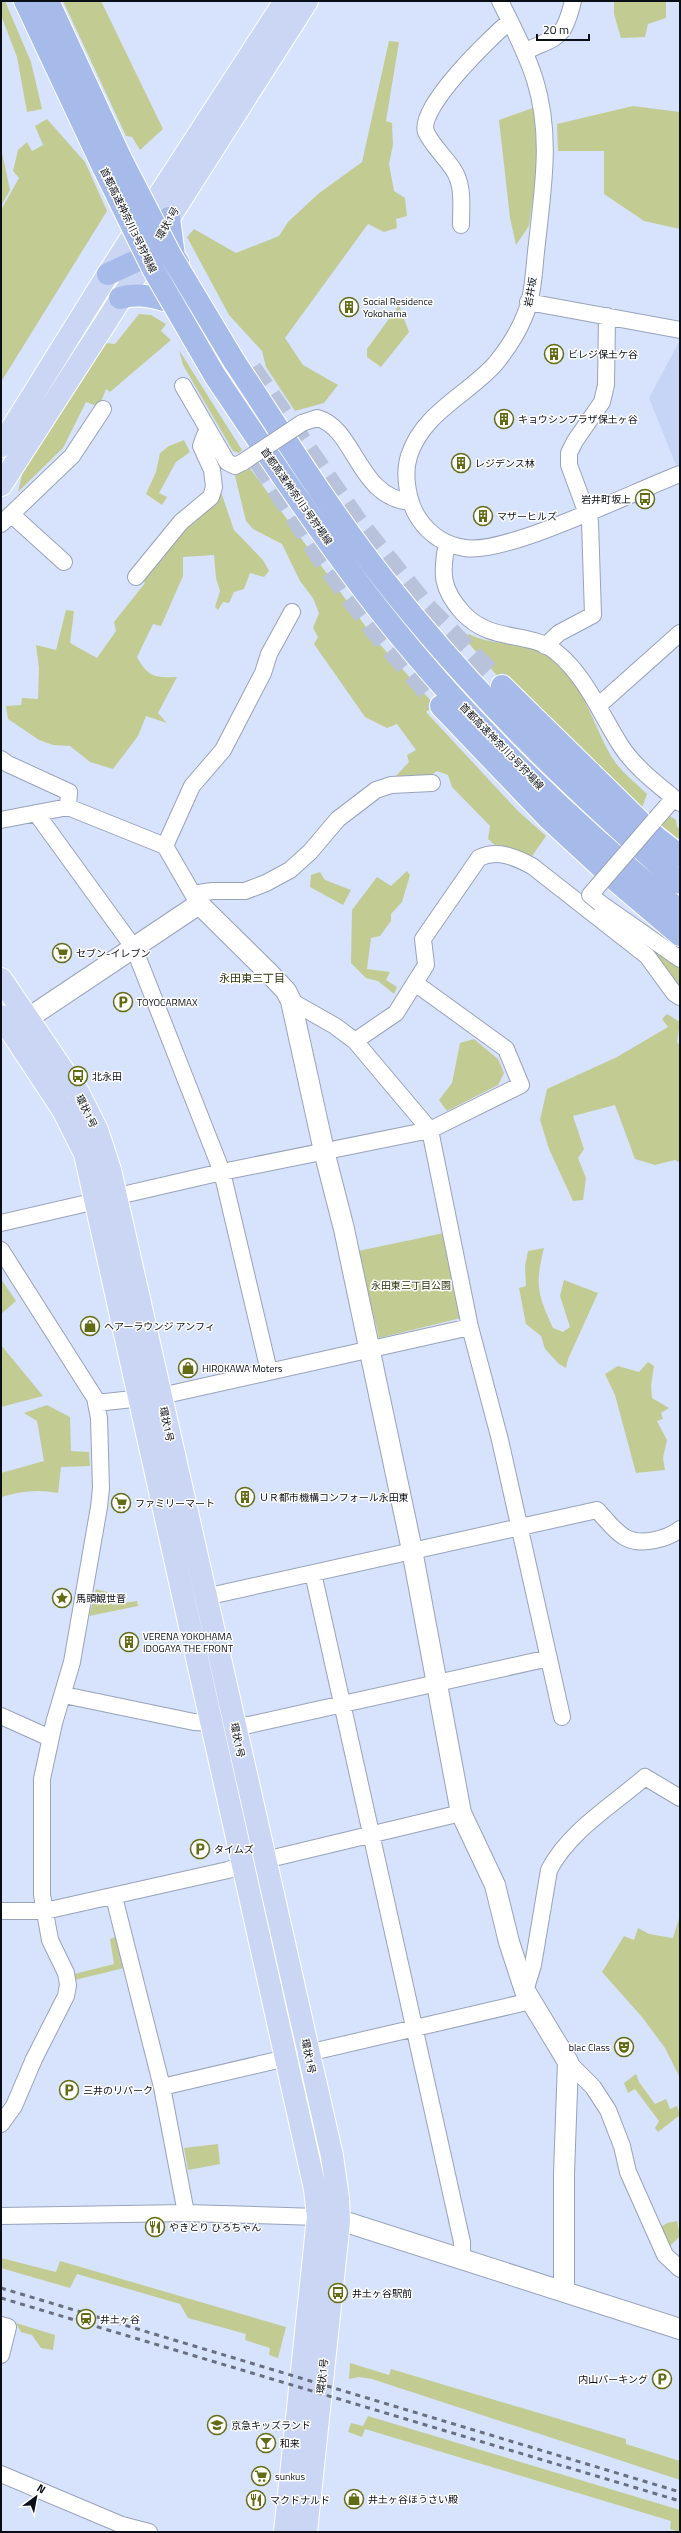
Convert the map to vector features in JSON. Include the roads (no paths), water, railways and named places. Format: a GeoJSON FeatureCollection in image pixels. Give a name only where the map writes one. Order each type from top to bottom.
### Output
{"type":"FeatureCollection","features":[{"type":"Feature","properties":{"kind":"highway","name":"首都高速神奈川3号狩場線"},"geometry":{"type":"LineString","coordinates":[[25,1],[113,164],[171,256],[234,361],[334,512],[384,581],[442,651],[570,785],[680,883]]}},
{"type":"Feature","properties":{"kind":"highway","name":"首都高速神奈川3号狩場線"},"geometry":{"type":"LineString","coordinates":[[48,1],[153,269],[215,376],[310,517],[367,594],[423,663],[521,766],[592,836],[680,911]]}},
{"type":"Feature","properties":{"kind":"highway"},"geometry":{"type":"LineString","coordinates":[[169,218],[174,256],[216,321]]}},
{"type":"Feature","properties":{"kind":"highway"},"geometry":{"type":"LineString","coordinates":[[143,220],[155,281],[164,300],[187,337]]}},
{"type":"Feature","properties":{"kind":"highway"},"geometry":{"type":"LineString","coordinates":[[108,274],[149,255],[164,255],[177,260]]}},
{"type":"Feature","properties":{"kind":"highway"},"geometry":{"type":"LineString","coordinates":[[120,298],[128,296],[145,296],[164,300]]}},
{"type":"Feature","properties":{"kind":"highway"},"geometry":{"type":"LineString","coordinates":[[502,686],[656,837],[680,856]]}},
{"type":"Feature","properties":{"kind":"highway"},"geometry":{"type":"LineString","coordinates":[[441,706],[549,819],[614,879],[680,935]]}},
{"type":"Feature","properties":{"kind":"main road","name":"環状1号"},"geometry":{"type":"LineString","coordinates":[[1,446],[108,274],[285,1]]}},
{"type":"Feature","properties":{"kind":"main road","name":"環状1号"},"geometry":{"type":"LineString","coordinates":[[1,485],[149,255],[169,218],[307,1]]}},
{"type":"Feature","properties":{"kind":"main road","name":"環状1号"},"geometry":{"type":"LineString","coordinates":[[1,979],[13,1021],[63,1110],[85,1154],[105,1200],[161,1396],[332,2156],[338,2198],[339,2221],[306,2532]]}},
{"type":"Feature","properties":{"kind":"main road","name":"環状1号"},"geometry":{"type":"LineString","coordinates":[[105,1200],[140,1399],[311,2169],[318,2217],[285,2532]]}},
{"type":"Feature","properties":{"kind":"street","name":"岩井坂"},"geometry":{"type":"LineString","coordinates":[[442,540],[426,528],[411,502],[408,488],[408,458],[422,430],[432,418],[495,364],[515,338],[528,302],[546,162],[542,114],[535,81],[510,20],[500,1]]}},
{"type":"Feature","properties":{"kind":"street"},"geometry":{"type":"LineString","coordinates":[[524,52],[561,34],[566,27],[573,1]]}},
{"type":"Feature","properties":{"kind":"street"},"geometry":{"type":"LineString","coordinates":[[461,225],[461,188],[454,170],[426,131],[425,119],[432,105],[480,47],[510,20]]}},
{"type":"Feature","properties":{"kind":"street"},"geometry":{"type":"LineString","coordinates":[[528,302],[680,330]]}},
{"type":"Feature","properties":{"kind":"street"},"geometry":{"type":"LineString","coordinates":[[545,646],[559,633],[593,615],[588,512],[569,465],[569,453],[574,441],[602,402],[606,385],[607,316]]}},
{"type":"Feature","properties":{"kind":"street"},"geometry":{"type":"LineString","coordinates":[[183,386],[226,462],[235,466],[302,423],[317,418],[333,425],[370,480],[390,496],[400,501],[411,502]]}},
{"type":"Feature","properties":{"kind":"street"},"geometry":{"type":"LineString","coordinates":[[64,562],[6,519],[72,456],[104,409]]}},
{"type":"Feature","properties":{"kind":"street"},"geometry":{"type":"LineString","coordinates":[[136,576],[181,522],[211,497],[214,487],[212,470],[201,446],[205,435],[210,433]]}},
{"type":"Feature","properties":{"kind":"street"},"geometry":{"type":"LineString","coordinates":[[680,474],[588,512],[493,546],[467,548],[442,540],[442,579],[451,596],[463,613],[486,630],[545,646],[556,651],[571,666],[598,706],[622,748],[636,764],[677,801],[654,821],[590,895],[680,959]]}},
{"type":"Feature","properties":{"kind":"street"},"geometry":{"type":"LineString","coordinates":[[166,846],[192,786],[223,750],[263,673],[269,654],[292,612]]}},
{"type":"Feature","properties":{"kind":"street"},"geometry":{"type":"LineString","coordinates":[[598,706],[680,633]]}},
{"type":"Feature","properties":{"kind":"street"},"geometry":{"type":"LineString","coordinates":[[1,759],[8,764],[69,792],[68,807]]}},
{"type":"Feature","properties":{"kind":"street"},"geometry":{"type":"LineString","coordinates":[[13,1021],[134,948],[196,899],[212,891],[245,891],[266,883],[290,870],[310,852],[338,819],[376,790],[391,785],[432,783]]}},
{"type":"Feature","properties":{"kind":"street"},"geometry":{"type":"LineString","coordinates":[[1,820],[68,807],[166,846],[196,899],[286,991],[291,1000],[324,1151],[344,1229],[412,1550],[461,1813],[495,1885],[509,1942],[528,1996],[568,2062],[593,2087],[608,2110],[622,2146],[628,2172],[665,2255],[680,2268]]}},
{"type":"Feature","properties":{"kind":"street"},"geometry":{"type":"LineString","coordinates":[[36,814],[134,948],[222,1172],[269,1371]]}},
{"type":"Feature","properties":{"kind":"street"},"geometry":{"type":"LineString","coordinates":[[355,1041],[396,1013],[426,966],[423,939],[479,858],[488,854],[500,854],[517,858],[532,866],[647,956],[674,994],[680,997]]}},
{"type":"Feature","properties":{"kind":"street"},"geometry":{"type":"LineString","coordinates":[[1,1223],[222,1172],[430,1130],[521,1085],[506,1049],[415,983]]}},
{"type":"Feature","properties":{"kind":"street"},"geometry":{"type":"LineString","coordinates":[[291,1000],[335,1026],[355,1041],[430,1130],[470,1327],[500,1440],[518,1527],[562,1717]]}},
{"type":"Feature","properties":{"kind":"street"},"geometry":{"type":"LineString","coordinates":[[1,1250],[83,1377],[96,1403],[99,1418],[100,1480],[99,1507],[72,1662],[64,1695],[50,1738],[42,1779],[42,1895],[50,1940],[66,1973],[66,1996],[34,2058],[14,2106],[1,2124]]}},
{"type":"Feature","properties":{"kind":"street"},"geometry":{"type":"LineString","coordinates":[[96,1403],[161,1396],[368,1348],[470,1327]]}},
{"type":"Feature","properties":{"kind":"street"},"geometry":{"type":"LineString","coordinates":[[185,1602],[313,1572],[597,1510],[626,1540],[640,1543],[667,1537],[680,1529]]}},
{"type":"Feature","properties":{"kind":"street"},"geometry":{"type":"LineString","coordinates":[[313,1572],[462,2242],[462,2259]]}},
{"type":"Feature","properties":{"kind":"street"},"geometry":{"type":"LineString","coordinates":[[64,1695],[213,1724],[249,1725],[548,1658]]}},
{"type":"Feature","properties":{"kind":"street"},"geometry":{"type":"LineString","coordinates":[[1,1716],[50,1738]]}},
{"type":"Feature","properties":{"kind":"street"},"geometry":{"type":"LineString","coordinates":[[528,1996],[549,1870],[555,1858],[581,1832],[645,1777],[680,1798]]}},
{"type":"Feature","properties":{"kind":"street"},"geometry":{"type":"LineString","coordinates":[[265,1860],[461,1813]]}},
{"type":"Feature","properties":{"kind":"street"},"geometry":{"type":"LineString","coordinates":[[1,1911],[45,1911],[114,1897],[228,1870],[243,1864]]}},
{"type":"Feature","properties":{"kind":"street"},"geometry":{"type":"LineString","coordinates":[[114,1897],[162,2087],[186,2213]]}},
{"type":"Feature","properties":{"kind":"street"},"geometry":{"type":"LineString","coordinates":[[162,2087],[414,2028],[528,1996]]}},
{"type":"Feature","properties":{"kind":"street"},"geometry":{"type":"LineString","coordinates":[[564,2291],[564,2173],[568,2062]]}},
{"type":"Feature","properties":{"kind":"street"},"geometry":{"type":"LineString","coordinates":[[1,2216],[186,2213],[318,2217],[339,2221],[462,2259],[680,2329]]}},
{"type":"Feature","properties":{"kind":"street"},"geometry":{"type":"LineString","coordinates":[[1,2325],[8,2327],[1,2355]]}},
{"type":"Feature","properties":{"kind":"street"},"geometry":{"type":"LineString","coordinates":[[1,2474],[119,2529],[149,2532]]}},
{"type":"Feature","properties":{"kind":"tunnel"},"geometry":{"type":"LineString","coordinates":[[251,369],[358,524],[425,607],[502,686]]}},
{"type":"Feature","properties":{"kind":"tunnel"},"geometry":{"type":"LineString","coordinates":[[259,460],[323,559],[374,628],[441,706]]}},
{"type":"Feature","properties":{"kind":"railway"},"geometry":{"type":"LineString","coordinates":[[1,2288],[680,2492]]}},
{"type":"Feature","properties":{"kind":"railway"},"geometry":{"type":"LineString","coordinates":[[1,2298],[680,2501]]}},
{"type":"Feature","properties":{"kind":"place","name":"Social Residence Yokohama"},"geometry":{"type":"Point","coordinates":[349,307]}},
{"type":"Feature","properties":{"kind":"place","name":"ビレジ保土ケ谷"},"geometry":{"type":"Point","coordinates":[554,354]}},
{"type":"Feature","properties":{"kind":"place","name":"キョウシンプラザ保土ヶ谷"},"geometry":{"type":"Point","coordinates":[504,419]}},
{"type":"Feature","properties":{"kind":"place","name":"レジデンス林"},"geometry":{"type":"Point","coordinates":[461,463]}},
{"type":"Feature","properties":{"kind":"place","name":"岩井町坂上"},"geometry":{"type":"Point","coordinates":[645,499]}},
{"type":"Feature","properties":{"kind":"place","name":"マザーヒルズ"},"geometry":{"type":"Point","coordinates":[483,516]}},
{"type":"Feature","properties":{"kind":"place","name":"セブン-イレブン"},"geometry":{"type":"Point","coordinates":[62,953]}},
{"type":"Feature","properties":{"kind":"place","name":"TOYOCARMAX"},"geometry":{"type":"Point","coordinates":[123,1002]}},
{"type":"Feature","properties":{"kind":"place","name":"北永田"},"geometry":{"type":"Point","coordinates":[78,1076]}},
{"type":"Feature","properties":{"kind":"place","name":"ヘアーラウンジ アンフィ"},"geometry":{"type":"Point","coordinates":[90,1326]}},
{"type":"Feature","properties":{"kind":"place","name":"HIROKAWA Moters"},"geometry":{"type":"Point","coordinates":[188,1368]}},
{"type":"Feature","properties":{"kind":"place","name":"ＵＲ都市機構コンフォール永田東"},"geometry":{"type":"Point","coordinates":[245,1497]}},
{"type":"Feature","properties":{"kind":"place","name":"ファミリーマート"},"geometry":{"type":"Point","coordinates":[121,1503]}},
{"type":"Feature","properties":{"kind":"place","name":"馬頭観世音"},"geometry":{"type":"Point","coordinates":[62,1598]}},
{"type":"Feature","properties":{"kind":"place","name":"VERENA YOKOHAMA IDOGAYA THE FRONT"},"geometry":{"type":"Point","coordinates":[129,1642]}},
{"type":"Feature","properties":{"kind":"place","name":"タイムズ"},"geometry":{"type":"Point","coordinates":[200,1849]}},
{"type":"Feature","properties":{"kind":"place","name":"blac Class"},"geometry":{"type":"Point","coordinates":[624,2047]}},
{"type":"Feature","properties":{"kind":"place","name":"三井のリパーク"},"geometry":{"type":"Point","coordinates":[69,2090]}},
{"type":"Feature","properties":{"kind":"place","name":"やきとり ひろちゃん"},"geometry":{"type":"Point","coordinates":[155,2227]}},
{"type":"Feature","properties":{"kind":"place","name":"井土ヶ谷駅前"},"geometry":{"type":"Point","coordinates":[338,2293]}},
{"type":"Feature","properties":{"kind":"place","name":"井土ヶ谷"},"geometry":{"type":"Point","coordinates":[86,2319]}},
{"type":"Feature","properties":{"kind":"place","name":"内山パーキング"},"geometry":{"type":"Point","coordinates":[662,2379]}},
{"type":"Feature","properties":{"kind":"place","name":"京急キッズランド"},"geometry":{"type":"Point","coordinates":[217,2425]}},
{"type":"Feature","properties":{"kind":"place","name":"和来"},"geometry":{"type":"Point","coordinates":[266,2443]}},
{"type":"Feature","properties":{"kind":"place","name":"sunkus"},"geometry":{"type":"Point","coordinates":[261,2476]}},
{"type":"Feature","properties":{"kind":"place","name":"井土ヶ谷ほうさい殿"},"geometry":{"type":"Point","coordinates":[354,2499]}},
{"type":"Feature","properties":{"kind":"place","name":"マクドナルド"},"geometry":{"type":"Point","coordinates":[256,2500]}},
{"type":"Feature","properties":{"kind":"district","name":"永田東三丁目"},"geometry":{"type":"Point","coordinates":[252,978]}},
{"type":"Feature","properties":{"kind":"park label","name":"永田東三丁目公園"},"geometry":{"type":"Point","coordinates":[411,1285]}}]}
